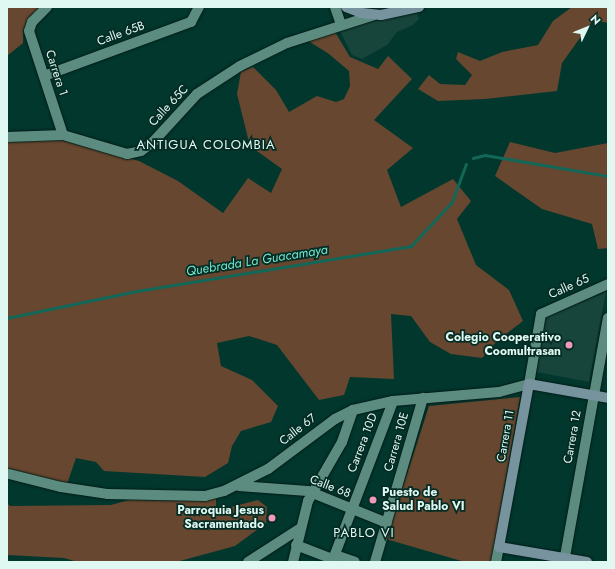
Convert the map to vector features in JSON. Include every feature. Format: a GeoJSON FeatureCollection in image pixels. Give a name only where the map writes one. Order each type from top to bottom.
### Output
{"type":"FeatureCollection","features":[{"type":"Feature","properties":{"kind":"street","name":"Carrera 1"},"geometry":{"type":"LineString","coordinates":[[47,7],[34,19],[29,31],[63,135]]}},
{"type":"Feature","properties":{"kind":"street","name":"Calle 65B"},"geometry":{"type":"LineString","coordinates":[[44,76],[192,22],[199,7]]}},
{"type":"Feature","properties":{"kind":"street"},"geometry":{"type":"LineString","coordinates":[[335,7],[341,24]]}},
{"type":"Feature","properties":{"kind":"street"},"geometry":{"type":"LineString","coordinates":[[346,7],[374,15]]}},
{"type":"Feature","properties":{"kind":"street","name":"Calle 65C"},"geometry":{"type":"LineString","coordinates":[[7,137],[63,135],[127,154],[141,151],[153,142],[195,96],[214,81],[287,43],[341,24],[374,15],[398,13],[419,7]]}},
{"type":"Feature","properties":{"kind":"street","name":"Calle 65"},"geometry":{"type":"LineString","coordinates":[[541,314],[608,284]]}},
{"type":"Feature","properties":{"kind":"street","name":"Carrera 11"},"geometry":{"type":"LineString","coordinates":[[496,562],[541,314]]}},
{"type":"Feature","properties":{"kind":"street","name":"Carrera 12"},"geometry":{"type":"LineString","coordinates":[[565,560],[608,318]]}},
{"type":"Feature","properties":{"kind":"street","name":"Calle 67"},"geometry":{"type":"LineString","coordinates":[[9,474],[61,487],[134,496],[205,496],[238,485],[268,469],[335,419],[353,410],[393,401],[499,392],[529,384],[608,398]]}},
{"type":"Feature","properties":{"kind":"street","name":"Carrera 10E"},"geometry":{"type":"LineString","coordinates":[[375,562],[423,398]]}},
{"type":"Feature","properties":{"kind":"street","name":"Carrera 10D"},"geometry":{"type":"LineString","coordinates":[[333,559],[393,401]]}},
{"type":"Feature","properties":{"kind":"street"},"geometry":{"type":"LineString","coordinates":[[293,562],[299,529],[312,492],[342,442],[353,410]]}},
{"type":"Feature","properties":{"kind":"street","name":"Calle 68"},"geometry":{"type":"LineString","coordinates":[[238,485],[312,492],[386,523]]}},
{"type":"Feature","properties":{"kind":"street"},"geometry":{"type":"LineString","coordinates":[[248,562],[299,529]]}},
{"type":"Feature","properties":{"kind":"street"},"geometry":{"type":"LineString","coordinates":[[296,545],[333,559],[355,562]]}},
{"type":"Feature","properties":{"kind":"street"},"geometry":{"type":"LineString","coordinates":[[499,547],[565,560],[587,562]]}},
{"type":"Feature","properties":{"kind":"shaded area"},"geometry":{"type":"Polygon","coordinates":[[[7,7],[41,7],[31,15],[23,31],[23,43],[7,56],[7,7]]]}},
{"type":"Feature","properties":{"kind":"shaded area"},"geometry":{"type":"Polygon","coordinates":[[[572,7],[608,7],[608,23],[593,20],[562,63],[557,91],[485,99],[438,101],[418,89],[429,75],[440,84],[465,85],[472,75],[456,59],[458,52],[480,61],[502,52],[538,45],[553,21],[572,7]]]}},
{"type":"Feature","properties":{"kind":"shaded area"},"geometry":{"type":"Polygon","coordinates":[[[417,13],[419,19],[413,25],[397,32],[387,45],[362,59],[352,55],[340,31],[353,24],[417,13]]]}},
{"type":"Feature","properties":{"kind":"shaded area"},"geometry":{"type":"Polygon","coordinates":[[[335,32],[350,57],[378,69],[388,56],[412,79],[374,120],[413,148],[387,170],[401,207],[453,179],[471,201],[457,219],[476,265],[509,290],[523,321],[497,341],[482,358],[451,354],[430,342],[411,316],[391,314],[394,379],[350,377],[344,395],[319,400],[277,345],[249,336],[217,343],[221,366],[252,380],[278,406],[271,422],[241,431],[232,446],[228,463],[205,477],[104,471],[96,462],[76,458],[67,484],[7,470],[7,142],[60,140],[139,161],[178,181],[223,213],[248,178],[271,193],[282,169],[250,146],[237,94],[241,72],[253,67],[276,90],[289,112],[317,96],[336,102],[344,99],[350,86],[349,71],[329,54],[307,40],[335,32]]]}},
{"type":"Feature","properties":{"kind":"shaded area"},"geometry":{"type":"Polygon","coordinates":[[[510,142],[555,153],[608,143],[608,248],[598,249],[592,224],[542,209],[495,176],[510,142]]]}},
{"type":"Feature","properties":{"kind":"shaded area","name":"Colegio Cooperativo Coomultrasan"},"geometry":{"type":"Polygon","coordinates":[[[606,292],[589,382],[536,372],[546,317],[606,292]]]}},
{"type":"Feature","properties":{"kind":"shaded area"},"geometry":{"type":"Polygon","coordinates":[[[520,397],[491,562],[465,562],[386,539],[429,406],[520,397]]]}},
{"type":"Feature","properties":{"kind":"shaded area"},"geometry":{"type":"Polygon","coordinates":[[[216,498],[216,511],[258,500],[267,507],[266,523],[235,546],[176,562],[78,562],[64,558],[7,555],[7,503],[10,506],[111,505],[129,500],[198,501],[216,498]]]}},
{"type":"Feature","properties":{"kind":"waterway","name":"Quebrada La Guacamaya"},"geometry":{"type":"LineString","coordinates":[[473,158],[485,155],[608,176]]}},
{"type":"Feature","properties":{"kind":"waterway","name":"Quebrada La Guacamaya"},"geometry":{"type":"LineString","coordinates":[[7,318],[131,292],[411,246],[452,202],[466,164]]}},
{"type":"Feature","properties":{"kind":"place","name":"Colegio Cooperativo Coomultrasan"},"geometry":{"type":"Point","coordinates":[569,345]}},
{"type":"Feature","properties":{"kind":"place","name":"Puesto de Salud Pablo VI"},"geometry":{"type":"Point","coordinates":[373,500]}},
{"type":"Feature","properties":{"kind":"place","name":"Parroquia Jesus Sacramentado"},"geometry":{"type":"Point","coordinates":[272,518]}},
{"type":"Feature","properties":{"kind":"district","name":"ANTIGUA COLOMBIA"},"geometry":{"type":"Point","coordinates":[206,145]}},
{"type":"Feature","properties":{"kind":"district","name":"PABLO VI"},"geometry":{"type":"Point","coordinates":[364,533]}}]}
